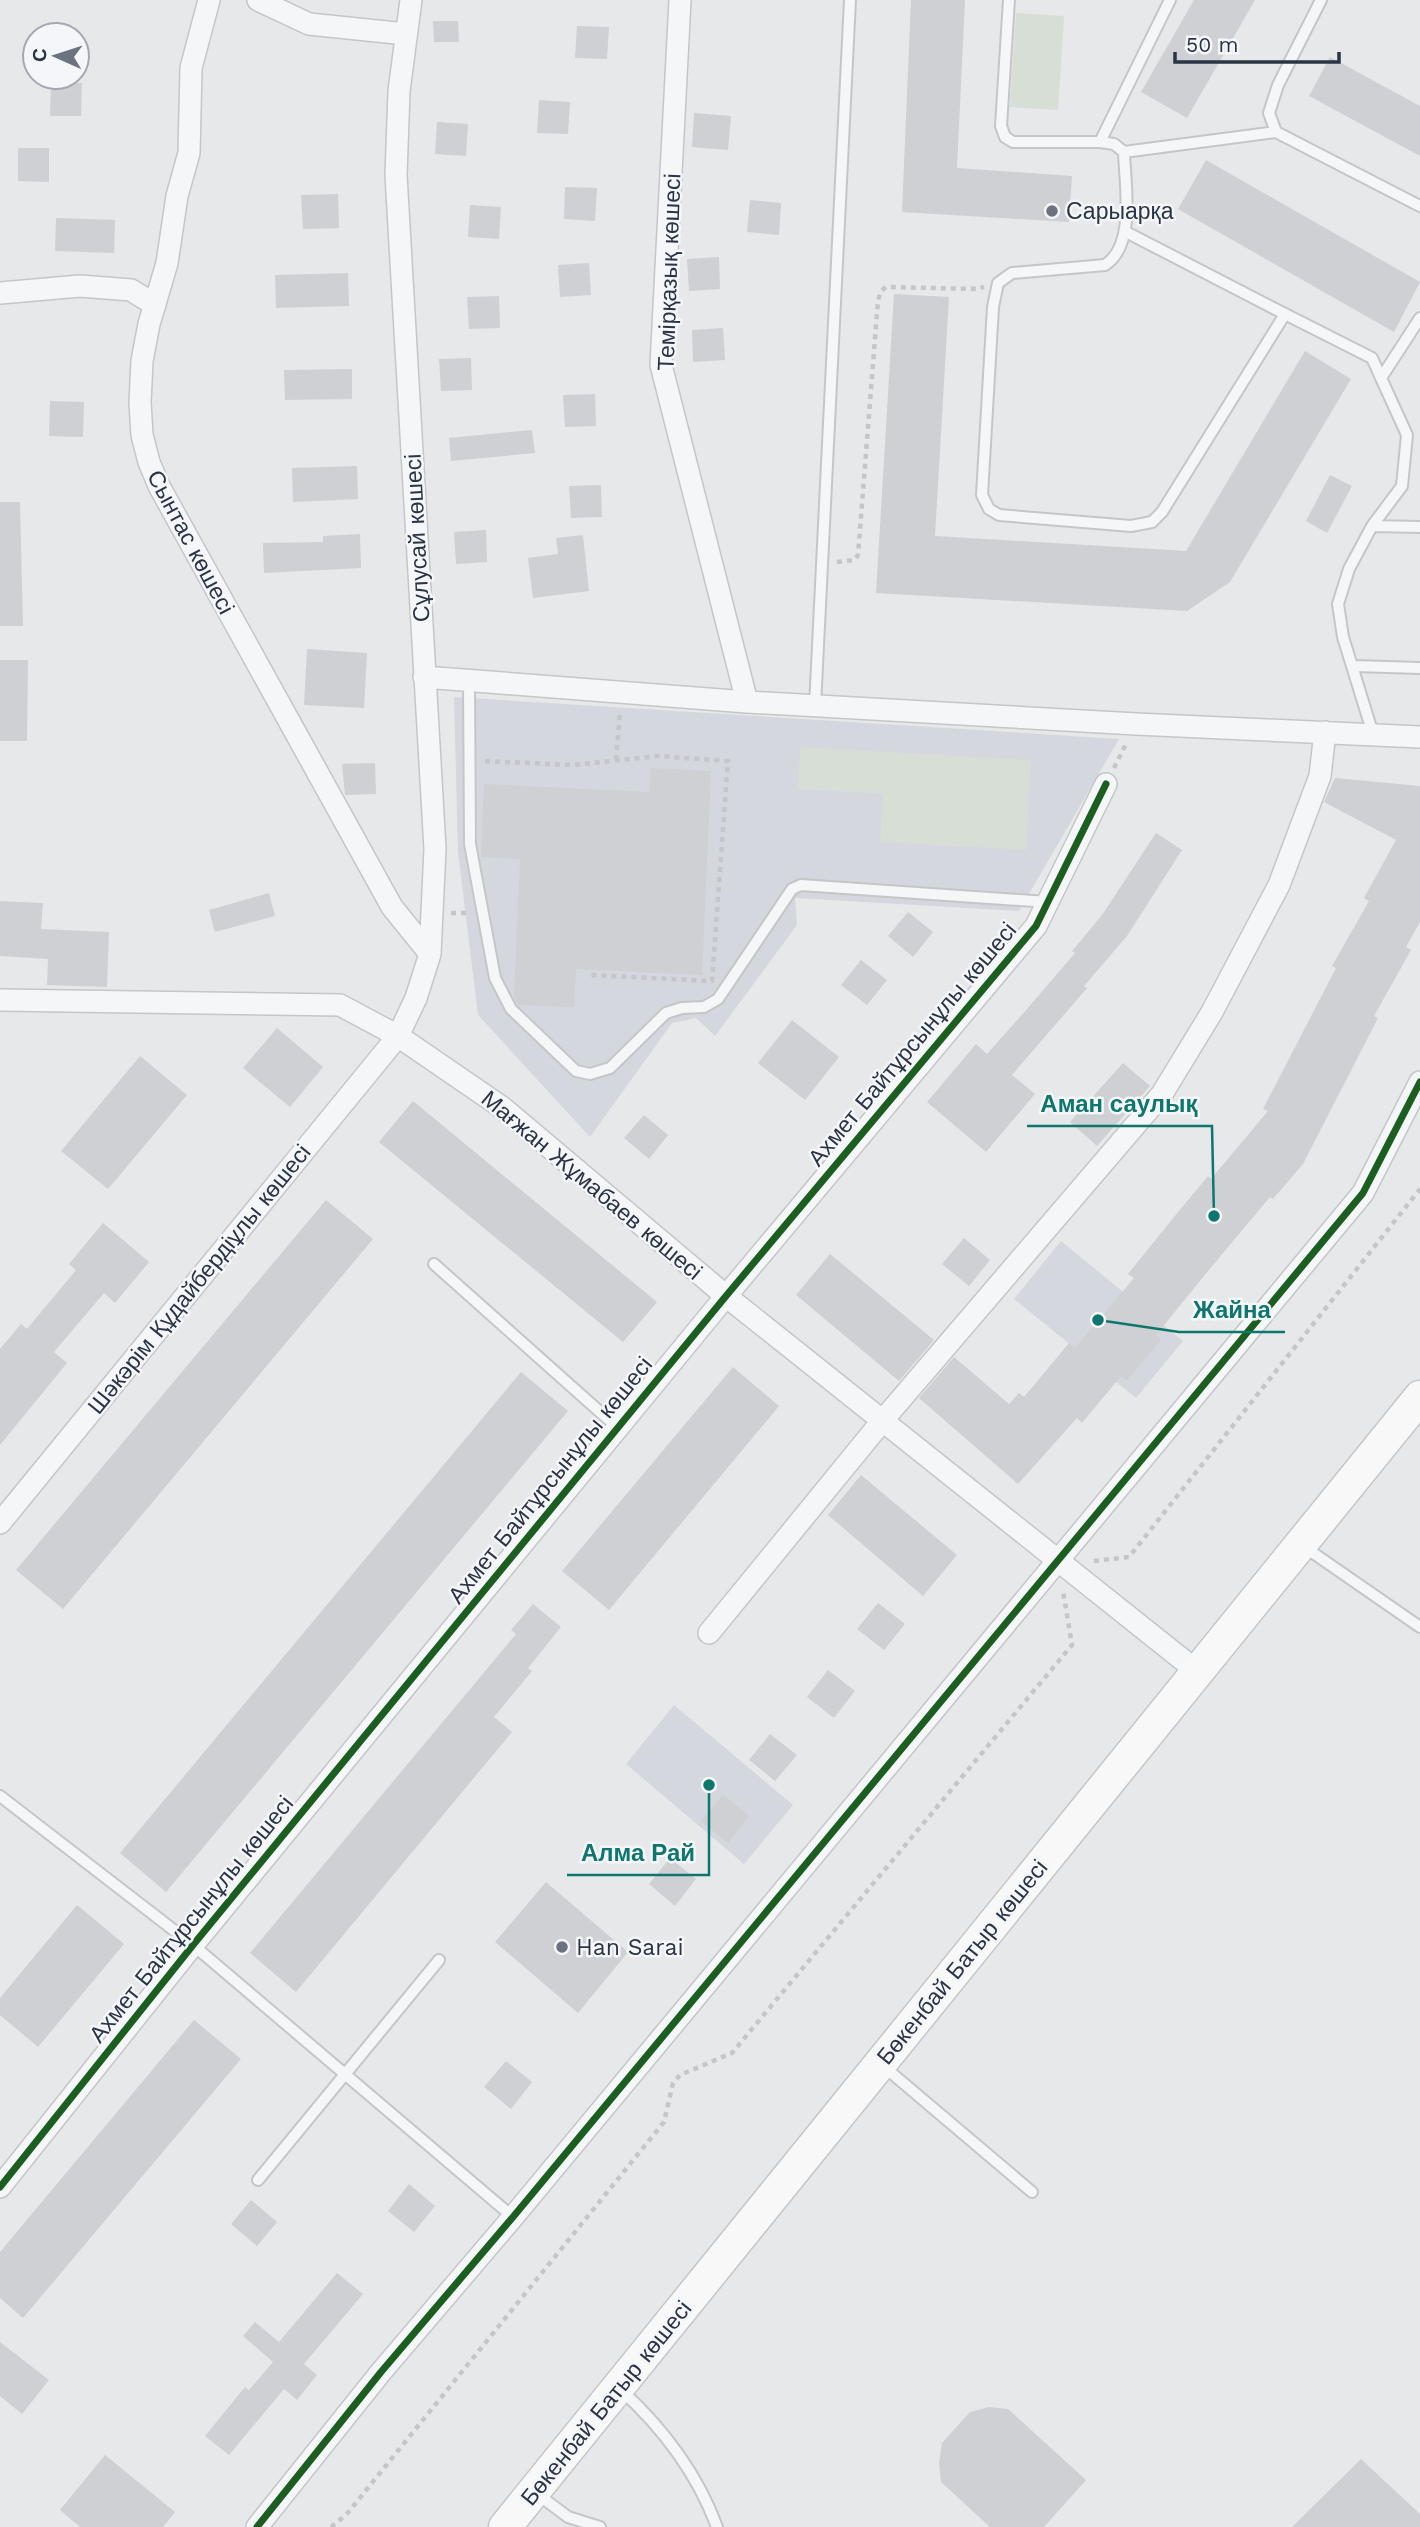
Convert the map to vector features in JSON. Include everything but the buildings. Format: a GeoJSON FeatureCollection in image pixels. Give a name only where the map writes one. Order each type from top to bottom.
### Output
{"type":"FeatureCollection","features":[{"type":"Feature","properties":{"kind":"main road","name":"Бөкенбай Батыр көшесі"},"geometry":{"type":"LineString","coordinates":[[505,2527],[1420,1397]]}},
{"type":"Feature","properties":{"kind":"street","name":"Сынтас көшесі"},"geometry":{"type":"LineString","coordinates":[[209,0],[191,68],[189,153],[177,196],[167,263],[142,361],[139,403],[142,435],[159,486],[392,907],[430,954]]}},
{"type":"Feature","properties":{"kind":"street"},"geometry":{"type":"LineString","coordinates":[[258,0],[309,24],[406,34]]}},
{"type":"Feature","properties":{"kind":"street","name":"Сұлусай көшесі"},"geometry":{"type":"LineString","coordinates":[[398,1036],[416,998],[430,954],[435,849],[396,175],[399,91],[411,0]]}},
{"type":"Feature","properties":{"kind":"street","name":"Темірқазық көшесі"},"geometry":{"type":"LineString","coordinates":[[680,0],[661,365],[747,702]]}},
{"type":"Feature","properties":{"kind":"street"},"geometry":{"type":"LineString","coordinates":[[0,293],[80,286],[131,290],[155,304]]}},
{"type":"Feature","properties":{"kind":"street"},"geometry":{"type":"LineString","coordinates":[[424,677],[747,702],[1420,737]]}},
{"type":"Feature","properties":{"kind":"street"},"geometry":{"type":"LineString","coordinates":[[709,1633],[883,1420],[1163,1094],[1212,1012],[1279,885],[1320,776],[1325,732]]}},
{"type":"Feature","properties":{"kind":"street","name":"Ахмет Байтұрсынұлы көшесі"},"geometry":{"type":"LineString","coordinates":[[0,2187],[193,1945],[726,1296],[1036,926],[1106,784]]}},
{"type":"Feature","properties":{"kind":"street","name":"Мағжан Жұмабаев көшесі"},"geometry":{"type":"LineString","coordinates":[[0,1000],[340,1005],[398,1036],[503,1108],[726,1296],[1198,1672]]}},
{"type":"Feature","properties":{"kind":"street","name":"Шәкәрім Құдайбердіұлы көшесі"},"geometry":{"type":"LineString","coordinates":[[2,1517],[398,1036]]}},
{"type":"Feature","properties":{"kind":"street"},"geometry":{"type":"LineString","coordinates":[[257,2527],[382,2372],[1067,1565],[1363,1193],[1420,1082]]}},
{"type":"Feature","properties":{"kind":"lane"},"geometry":{"type":"LineString","coordinates":[[815,706],[850,0]]}},
{"type":"Feature","properties":{"kind":"lane"},"geometry":{"type":"LineString","coordinates":[[1009,0],[1001,127],[1005,137],[1013,142],[1100,142],[1114,144],[1124,152],[1276,132],[1420,206]]}},
{"type":"Feature","properties":{"kind":"lane"},"geometry":{"type":"LineString","coordinates":[[1100,142],[1170,0]]}},
{"type":"Feature","properties":{"kind":"lane"},"geometry":{"type":"LineString","coordinates":[[1276,132],[1269,113],[1275,94],[1321,0]]}},
{"type":"Feature","properties":{"kind":"lane"},"geometry":{"type":"LineString","coordinates":[[1124,152],[1126,232],[1114,259],[1105,265],[1012,273],[998,283],[993,307],[982,495],[989,509],[999,515],[1131,526],[1152,522],[1162,512],[1285,314]]}},
{"type":"Feature","properties":{"kind":"lane"},"geometry":{"type":"LineString","coordinates":[[1126,232],[1372,358],[1407,435],[1402,486],[1372,526],[1349,569],[1338,604],[1343,637],[1373,734]]}},
{"type":"Feature","properties":{"kind":"lane"},"geometry":{"type":"LineString","coordinates":[[1381,378],[1420,318]]}},
{"type":"Feature","properties":{"kind":"lane"},"geometry":{"type":"LineString","coordinates":[[1372,526],[1420,527]]}},
{"type":"Feature","properties":{"kind":"lane"},"geometry":{"type":"LineString","coordinates":[[1354,666],[1420,668]]}},
{"type":"Feature","properties":{"kind":"lane"},"geometry":{"type":"LineString","coordinates":[[469,681],[470,844],[495,978],[511,1009],[576,1071],[590,1074],[610,1068],[666,1013],[682,1008],[705,1007],[718,999],[792,889],[801,885],[1048,902]]}},
{"type":"Feature","properties":{"kind":"lane"},"geometry":{"type":"LineString","coordinates":[[434,1264],[618,1428]]}},
{"type":"Feature","properties":{"kind":"lane"},"geometry":{"type":"LineString","coordinates":[[1300,1544],[1420,1627]]}},
{"type":"Feature","properties":{"kind":"lane"},"geometry":{"type":"LineString","coordinates":[[0,1796],[193,1945],[513,2217]]}},
{"type":"Feature","properties":{"kind":"lane"},"geometry":{"type":"LineString","coordinates":[[258,2180],[439,1960]]}},
{"type":"Feature","properties":{"kind":"lane"},"geometry":{"type":"LineString","coordinates":[[880,2063],[1031,2192]]}},
{"type":"Feature","properties":{"kind":"lane"},"geometry":{"type":"LineString","coordinates":[[618,2387],[650,2417],[695,2477],[717,2527]]}},
{"type":"Feature","properties":{"kind":"lane"},"geometry":{"type":"LineString","coordinates":[[534,2491],[568,2517],[600,2527]]}},
{"type":"Feature","properties":{"kind":"path"},"geometry":{"type":"LineString","coordinates":[[822,563],[854,560],[858,555],[881,291],[886,287],[977,289],[998,283]]}},
{"type":"Feature","properties":{"kind":"path"},"geometry":{"type":"LineString","coordinates":[[616,760],[621,692]]}},
{"type":"Feature","properties":{"kind":"path"},"geometry":{"type":"LineString","coordinates":[[1106,784],[1136,724]]}},
{"type":"Feature","properties":{"kind":"path"},"geometry":{"type":"LineString","coordinates":[[470,760],[573,765],[658,756],[728,761],[712,981],[589,975]]}},
{"type":"Feature","properties":{"kind":"path"},"geometry":{"type":"LineString","coordinates":[[432,914],[483,912]]}},
{"type":"Feature","properties":{"kind":"path"},"geometry":{"type":"LineString","coordinates":[[331,2527],[346,2515],[664,2122],[673,2083],[680,2075],[732,2053],[1072,1645],[1063,1588],[1067,1565],[1129,1557],[1420,1189]]}},
{"type":"Feature","properties":{"kind":"shaded area"},"geometry":{"type":"Polygon","coordinates":[[[1016,13],[1064,16],[1058,110],[1010,107],[1016,13]]]}},
{"type":"Feature","properties":{"kind":"shaded area"},"geometry":{"type":"Polygon","coordinates":[[[454,697],[1119,739],[1019,911],[795,898],[797,925],[715,1036],[696,1018],[672,1023],[590,1137],[478,1015],[458,852],[454,697]]]}},
{"type":"Feature","properties":{"kind":"shaded area"},"geometry":{"type":"Polygon","coordinates":[[[800,747],[1031,760],[1026,850],[880,842],[883,794],[798,789],[800,747]]]}},
{"type":"Feature","properties":{"kind":"shaded area"},"geometry":{"type":"Polygon","coordinates":[[[1061,1241],[1183,1341],[1136,1398],[1014,1299],[1061,1241]]]}},
{"type":"Feature","properties":{"kind":"shaded area"},"geometry":{"type":"Polygon","coordinates":[[[674,1705],[793,1805],[744,1864],[626,1764],[674,1705]]]}},
{"type":"Feature","properties":{"kind":"cycle path"},"geometry":{"type":"LineString","coordinates":[[0,2187],[193,1945],[726,1296],[1036,926],[1106,784]]}},
{"type":"Feature","properties":{"kind":"cycle path"},"geometry":{"type":"LineString","coordinates":[[257,2527],[381,2372],[513,2217],[1363,1193],[1420,1082]]}},
{"type":"Feature","properties":{"kind":"place","name":"Сарыарқа"},"geometry":{"type":"Point","coordinates":[1052,211]}},
{"type":"Feature","properties":{"kind":"place","name":"Аман саулық"},"geometry":{"type":"Point","coordinates":[1214,1216]}},
{"type":"Feature","properties":{"kind":"place","name":"Жайна"},"geometry":{"type":"Point","coordinates":[1098,1320]}},
{"type":"Feature","properties":{"kind":"place","name":"Алма Рай"},"geometry":{"type":"Point","coordinates":[709,1785]}},
{"type":"Feature","properties":{"kind":"place","name":"Han Sarai"},"geometry":{"type":"Point","coordinates":[562,1947]}}]}
